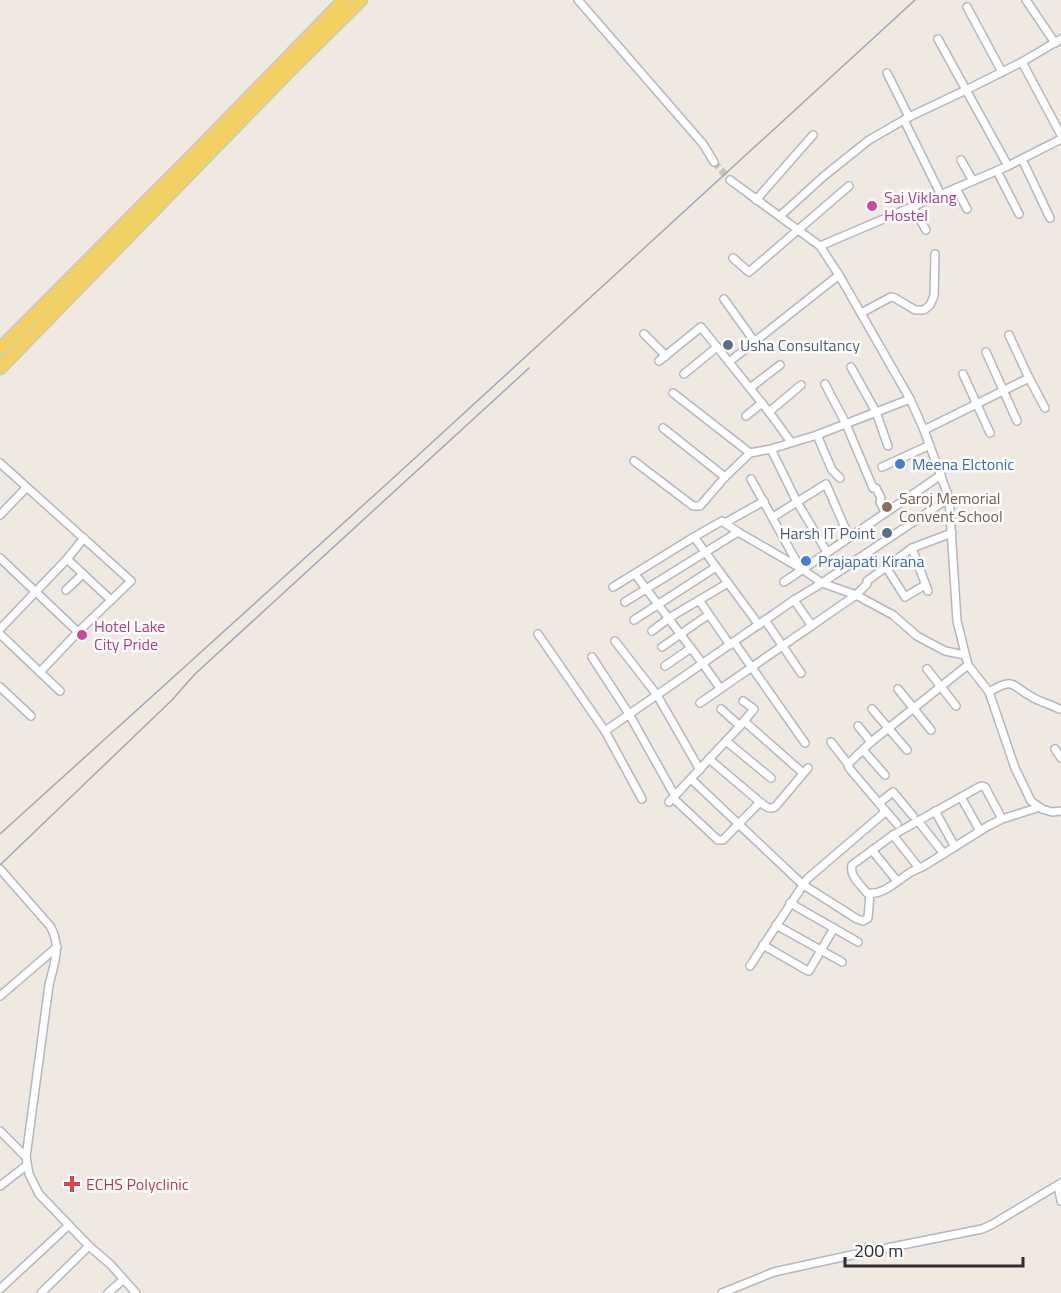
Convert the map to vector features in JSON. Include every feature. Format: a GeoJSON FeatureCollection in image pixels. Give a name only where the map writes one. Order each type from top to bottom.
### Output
{"type":"FeatureCollection","features":[{"type":"Feature","properties":{"kind":"main road"},"geometry":{"type":"LineString","coordinates":[[0,368],[344,0]]}},
{"type":"Feature","properties":{"kind":"main road"},"geometry":{"type":"LineString","coordinates":[[0,349],[362,0]]}},
{"type":"Feature","properties":{"kind":"street"},"geometry":{"type":"LineString","coordinates":[[578,0],[703,144],[714,162]]}},
{"type":"Feature","properties":{"kind":"street"},"geometry":{"type":"LineString","coordinates":[[780,216],[824,176],[869,140],[907,118],[1022,62],[1058,41],[1026,0]]}},
{"type":"Feature","properties":{"kind":"street"},"geometry":{"type":"LineString","coordinates":[[967,7],[1002,72]]}},
{"type":"Feature","properties":{"kind":"street"},"geometry":{"type":"LineString","coordinates":[[938,39],[1008,166]]}},
{"type":"Feature","properties":{"kind":"street"},"geometry":{"type":"LineString","coordinates":[[820,246],[997,171],[1061,137],[1022,62]]}},
{"type":"Feature","properties":{"kind":"street"},"geometry":{"type":"LineString","coordinates":[[887,73],[941,195]]}},
{"type":"Feature","properties":{"kind":"street"},"geometry":{"type":"LineString","coordinates":[[756,200],[813,135]]}},
{"type":"Feature","properties":{"kind":"street"},"geometry":{"type":"LineString","coordinates":[[1022,159],[1050,218]]}},
{"type":"Feature","properties":{"kind":"street"},"geometry":{"type":"LineString","coordinates":[[961,160],[973,181]]}},
{"type":"Feature","properties":{"kind":"street"},"geometry":{"type":"LineString","coordinates":[[997,171],[1019,214]]}},
{"type":"Feature","properties":{"kind":"street"},"geometry":{"type":"LineString","coordinates":[[730,180],[820,246],[910,399],[949,498],[957,621],[968,665],[989,692],[1015,768],[1031,801],[1052,812],[1061,811]]}},
{"type":"Feature","properties":{"kind":"street"},"geometry":{"type":"LineString","coordinates":[[733,258],[750,272],[849,186]]}},
{"type":"Feature","properties":{"kind":"street"},"geometry":{"type":"LineString","coordinates":[[956,189],[967,209]]}},
{"type":"Feature","properties":{"kind":"street"},"geometry":{"type":"LineString","coordinates":[[913,207],[926,230]]}},
{"type":"Feature","properties":{"kind":"street"},"geometry":{"type":"LineString","coordinates":[[861,313],[891,297],[895,297],[915,310],[928,308],[933,299],[935,254]]}},
{"type":"Feature","properties":{"kind":"street"},"geometry":{"type":"LineString","coordinates":[[729,362],[839,275]]}},
{"type":"Feature","properties":{"kind":"street"},"geometry":{"type":"LineString","coordinates":[[724,299],[754,341]]}},
{"type":"Feature","properties":{"kind":"street"},"geometry":{"type":"LineString","coordinates":[[659,361],[700,327],[791,442]]}},
{"type":"Feature","properties":{"kind":"street"},"geometry":{"type":"LineString","coordinates":[[644,334],[666,356]]}},
{"type":"Feature","properties":{"kind":"street"},"geometry":{"type":"LineString","coordinates":[[1009,334],[1045,408]]}},
{"type":"Feature","properties":{"kind":"street"},"geometry":{"type":"LineString","coordinates":[[684,374],[717,348]]}},
{"type":"Feature","properties":{"kind":"street"},"geometry":{"type":"LineString","coordinates":[[986,352],[1017,421]]}},
{"type":"Feature","properties":{"kind":"street"},"geometry":{"type":"LineString","coordinates":[[750,388],[780,365]]}},
{"type":"Feature","properties":{"kind":"street"},"geometry":{"type":"LineString","coordinates":[[851,367],[876,412],[888,446]]}},
{"type":"Feature","properties":{"kind":"street"},"geometry":{"type":"LineString","coordinates":[[963,374],[990,433]]}},
{"type":"Feature","properties":{"kind":"street"},"geometry":{"type":"LineString","coordinates":[[924,430],[1029,378]]}},
{"type":"Feature","properties":{"kind":"street"},"geometry":{"type":"LineString","coordinates":[[825,384],[846,423],[873,488],[876,488],[881,498],[880,502],[885,512]]}},
{"type":"Feature","properties":{"kind":"street"},"geometry":{"type":"LineString","coordinates":[[769,412],[801,385]]}},
{"type":"Feature","properties":{"kind":"street"},"geometry":{"type":"LineString","coordinates":[[673,393],[750,453]]}},
{"type":"Feature","properties":{"kind":"street"},"geometry":{"type":"LineString","coordinates":[[634,461],[696,507],[700,506],[750,453],[817,435],[910,399]]}},
{"type":"Feature","properties":{"kind":"street"},"geometry":{"type":"LineString","coordinates":[[746,416],[762,403]]}},
{"type":"Feature","properties":{"kind":"street"},"geometry":{"type":"LineString","coordinates":[[663,428],[725,477]]}},
{"type":"Feature","properties":{"kind":"street"},"geometry":{"type":"LineString","coordinates":[[817,435],[832,470],[840,478]]}},
{"type":"Feature","properties":{"kind":"street"},"geometry":{"type":"LineString","coordinates":[[882,467],[930,445]]}},
{"type":"Feature","properties":{"kind":"street"},"geometry":{"type":"LineString","coordinates":[[771,449],[797,502],[826,552]]}},
{"type":"Feature","properties":{"kind":"street"},"geometry":{"type":"LineString","coordinates":[[0,463],[131,581],[40,672]]}},
{"type":"Feature","properties":{"kind":"street"},"geometry":{"type":"LineString","coordinates":[[784,582],[801,568],[941,475]]}},
{"type":"Feature","properties":{"kind":"street"},"geometry":{"type":"LineString","coordinates":[[752,479],[801,568]]}},
{"type":"Feature","properties":{"kind":"street"},"geometry":{"type":"LineString","coordinates":[[773,518],[826,484],[849,537]]}},
{"type":"Feature","properties":{"kind":"street"},"geometry":{"type":"LineString","coordinates":[[0,515],[26,488]]}},
{"type":"Feature","properties":{"kind":"street"},"geometry":{"type":"LineString","coordinates":[[604,730],[794,600],[949,498]]}},
{"type":"Feature","properties":{"kind":"street"},"geometry":{"type":"LineString","coordinates":[[725,523],[764,501]]}},
{"type":"Feature","properties":{"kind":"street"},"geometry":{"type":"LineString","coordinates":[[613,587],[722,521],[822,583],[856,595],[893,615],[917,636],[945,651],[965,655]]}},
{"type":"Feature","properties":{"kind":"street"},"geometry":{"type":"LineString","coordinates":[[625,602],[738,532]]}},
{"type":"Feature","properties":{"kind":"street"},"geometry":{"type":"LineString","coordinates":[[699,703],[856,595],[867,584],[867,581],[912,548],[952,533]]}},
{"type":"Feature","properties":{"kind":"street"},"geometry":{"type":"LineString","coordinates":[[694,537],[801,673]]}},
{"type":"Feature","properties":{"kind":"street"},"geometry":{"type":"LineString","coordinates":[[0,629],[84,538]]}},
{"type":"Feature","properties":{"kind":"street"},"geometry":{"type":"LineString","coordinates":[[886,567],[904,597],[926,588],[912,548]]}},
{"type":"Feature","properties":{"kind":"street"},"geometry":{"type":"LineString","coordinates":[[0,558],[78,632]]}},
{"type":"Feature","properties":{"kind":"street"},"geometry":{"type":"LineString","coordinates":[[67,559],[111,600]]}},
{"type":"Feature","properties":{"kind":"street"},"geometry":{"type":"LineString","coordinates":[[634,620],[716,567]]}},
{"type":"Feature","properties":{"kind":"street"},"geometry":{"type":"LineString","coordinates":[[66,590],[83,574]]}},
{"type":"Feature","properties":{"kind":"street"},"geometry":{"type":"LineString","coordinates":[[635,574],[720,688]]}},
{"type":"Feature","properties":{"kind":"street"},"geometry":{"type":"LineString","coordinates":[[652,631],[669,618],[728,583]]}},
{"type":"Feature","properties":{"kind":"street"},"geometry":{"type":"LineString","coordinates":[[699,600],[708,615],[752,667],[805,743]]}},
{"type":"Feature","properties":{"kind":"street"},"geometry":{"type":"LineString","coordinates":[[794,600],[812,626]]}},
{"type":"Feature","properties":{"kind":"street"},"geometry":{"type":"LineString","coordinates":[[662,647],[708,615]]}},
{"type":"Feature","properties":{"kind":"street"},"geometry":{"type":"LineString","coordinates":[[0,634],[60,691]]}},
{"type":"Feature","properties":{"kind":"street"},"geometry":{"type":"LineString","coordinates":[[538,634],[604,730],[642,799]]}},
{"type":"Feature","properties":{"kind":"street"},"geometry":{"type":"LineString","coordinates":[[615,641],[657,695],[700,770]]}},
{"type":"Feature","properties":{"kind":"street"},"geometry":{"type":"LineString","coordinates":[[665,666],[691,648]]}},
{"type":"Feature","properties":{"kind":"street"},"geometry":{"type":"LineString","coordinates":[[592,657],[629,714],[673,799],[718,840],[723,840],[760,802]]}},
{"type":"Feature","properties":{"kind":"street"},"geometry":{"type":"LineString","coordinates":[[848,764],[871,742],[968,665]]}},
{"type":"Feature","properties":{"kind":"street"},"geometry":{"type":"LineString","coordinates":[[927,669],[956,706]]}},
{"type":"Feature","properties":{"kind":"street"},"geometry":{"type":"LineString","coordinates":[[989,692],[1010,683],[1034,699],[1059,709]]}},
{"type":"Feature","properties":{"kind":"street"},"geometry":{"type":"LineString","coordinates":[[0,687],[31,716]]}},
{"type":"Feature","properties":{"kind":"street"},"geometry":{"type":"LineString","coordinates":[[898,688],[931,730]]}},
{"type":"Feature","properties":{"kind":"street"},"geometry":{"type":"LineString","coordinates":[[673,799],[754,710],[743,701]]}},
{"type":"Feature","properties":{"kind":"street"},"geometry":{"type":"LineString","coordinates":[[710,759],[768,808],[775,807],[806,771],[721,709]]}},
{"type":"Feature","properties":{"kind":"street"},"geometry":{"type":"LineString","coordinates":[[872,709],[907,750]]}},
{"type":"Feature","properties":{"kind":"street"},"geometry":{"type":"LineString","coordinates":[[858,726],[871,742]]}},
{"type":"Feature","properties":{"kind":"street"},"geometry":{"type":"LineString","coordinates":[[726,741],[771,778]]}},
{"type":"Feature","properties":{"kind":"street"},"geometry":{"type":"LineString","coordinates":[[831,742],[849,768],[897,824]]}},
{"type":"Feature","properties":{"kind":"street"},"geometry":{"type":"LineString","coordinates":[[1055,749],[1061,758]]}},
{"type":"Feature","properties":{"kind":"street"},"geometry":{"type":"LineString","coordinates":[[863,750],[885,775]]}},
{"type":"Feature","properties":{"kind":"street"},"geometry":{"type":"LineString","coordinates":[[691,779],[802,884],[863,921],[868,918],[870,894]]}},
{"type":"Feature","properties":{"kind":"street"},"geometry":{"type":"LineString","coordinates":[[1002,819],[985,787],[979,787],[935,812],[916,818],[852,866],[852,876],[867,893],[884,890],[1002,819],[1040,807]]}},
{"type":"Feature","properties":{"kind":"street"},"geometry":{"type":"LineString","coordinates":[[879,802],[893,792],[944,854]]}},
{"type":"Feature","properties":{"kind":"street"},"geometry":{"type":"LineString","coordinates":[[961,797],[980,831]]}},
{"type":"Feature","properties":{"kind":"street"},"geometry":{"type":"LineString","coordinates":[[750,966],[802,884],[881,817],[885,810]]}},
{"type":"Feature","properties":{"kind":"street"},"geometry":{"type":"LineString","coordinates":[[935,812],[955,847]]}},
{"type":"Feature","properties":{"kind":"street"},"geometry":{"type":"LineString","coordinates":[[893,835],[919,868]]}},
{"type":"Feature","properties":{"kind":"street"},"geometry":{"type":"LineString","coordinates":[[872,850],[897,881]]}},
{"type":"Feature","properties":{"kind":"street"},"geometry":{"type":"LineString","coordinates":[[0,869],[50,926],[55,934],[57,947],[49,985],[26,1157],[29,1174],[39,1194],[136,1293]]}},
{"type":"Feature","properties":{"kind":"street"},"geometry":{"type":"LineString","coordinates":[[790,903],[858,942]]}},
{"type":"Feature","properties":{"kind":"street"},"geometry":{"type":"LineString","coordinates":[[776,925],[842,962]]}},
{"type":"Feature","properties":{"kind":"street"},"geometry":{"type":"LineString","coordinates":[[764,945],[808,971],[834,928]]}},
{"type":"Feature","properties":{"kind":"street"},"geometry":{"type":"LineString","coordinates":[[0,996],[57,947]]}},
{"type":"Feature","properties":{"kind":"street"},"geometry":{"type":"LineString","coordinates":[[0,1131],[26,1157]]}},
{"type":"Feature","properties":{"kind":"street"},"geometry":{"type":"LineString","coordinates":[[0,1186],[27,1165]]}},
{"type":"Feature","properties":{"kind":"street"},"geometry":{"type":"LineString","coordinates":[[722,1293],[774,1272],[982,1229],[1059,1184],[1061,1201]]}},
{"type":"Feature","properties":{"kind":"street"},"geometry":{"type":"LineString","coordinates":[[2,1284],[69,1225]]}},
{"type":"Feature","properties":{"kind":"street"},"geometry":{"type":"LineString","coordinates":[[41,1293],[89,1246]]}},
{"type":"Feature","properties":{"kind":"street"},"geometry":{"type":"LineString","coordinates":[[108,1293],[123,1280]]}},
{"type":"Feature","properties":{"kind":"tunnel"},"geometry":{"type":"LineString","coordinates":[[714,162],[730,180]]}},
{"type":"Feature","properties":{"kind":"railway"},"geometry":{"type":"LineString","coordinates":[[0,834],[915,0]]}},
{"type":"Feature","properties":{"kind":"railway"},"geometry":{"type":"LineString","coordinates":[[0,865],[172,700],[195,674],[529,368]]}},
{"type":"Feature","properties":{"kind":"place","name":"Sai Viklang Hostel"},"geometry":{"type":"Point","coordinates":[872,206]}},
{"type":"Feature","properties":{"kind":"place","name":"Usha Consultancy"},"geometry":{"type":"Point","coordinates":[728,345]}},
{"type":"Feature","properties":{"kind":"place","name":"Meena Elctonic"},"geometry":{"type":"Point","coordinates":[900,464]}},
{"type":"Feature","properties":{"kind":"place","name":"Saroj Memorial Convent School"},"geometry":{"type":"Point","coordinates":[887,507]}},
{"type":"Feature","properties":{"kind":"place","name":"Harsh IT Point"},"geometry":{"type":"Point","coordinates":[887,533]}},
{"type":"Feature","properties":{"kind":"place","name":"Prajapati Kirana"},"geometry":{"type":"Point","coordinates":[806,561]}},
{"type":"Feature","properties":{"kind":"place","name":"Hotel Lake City Pride"},"geometry":{"type":"Point","coordinates":[82,635]}},
{"type":"Feature","properties":{"kind":"place","name":"ECHS Polyclinic"},"geometry":{"type":"Point","coordinates":[72,1184]}}]}
